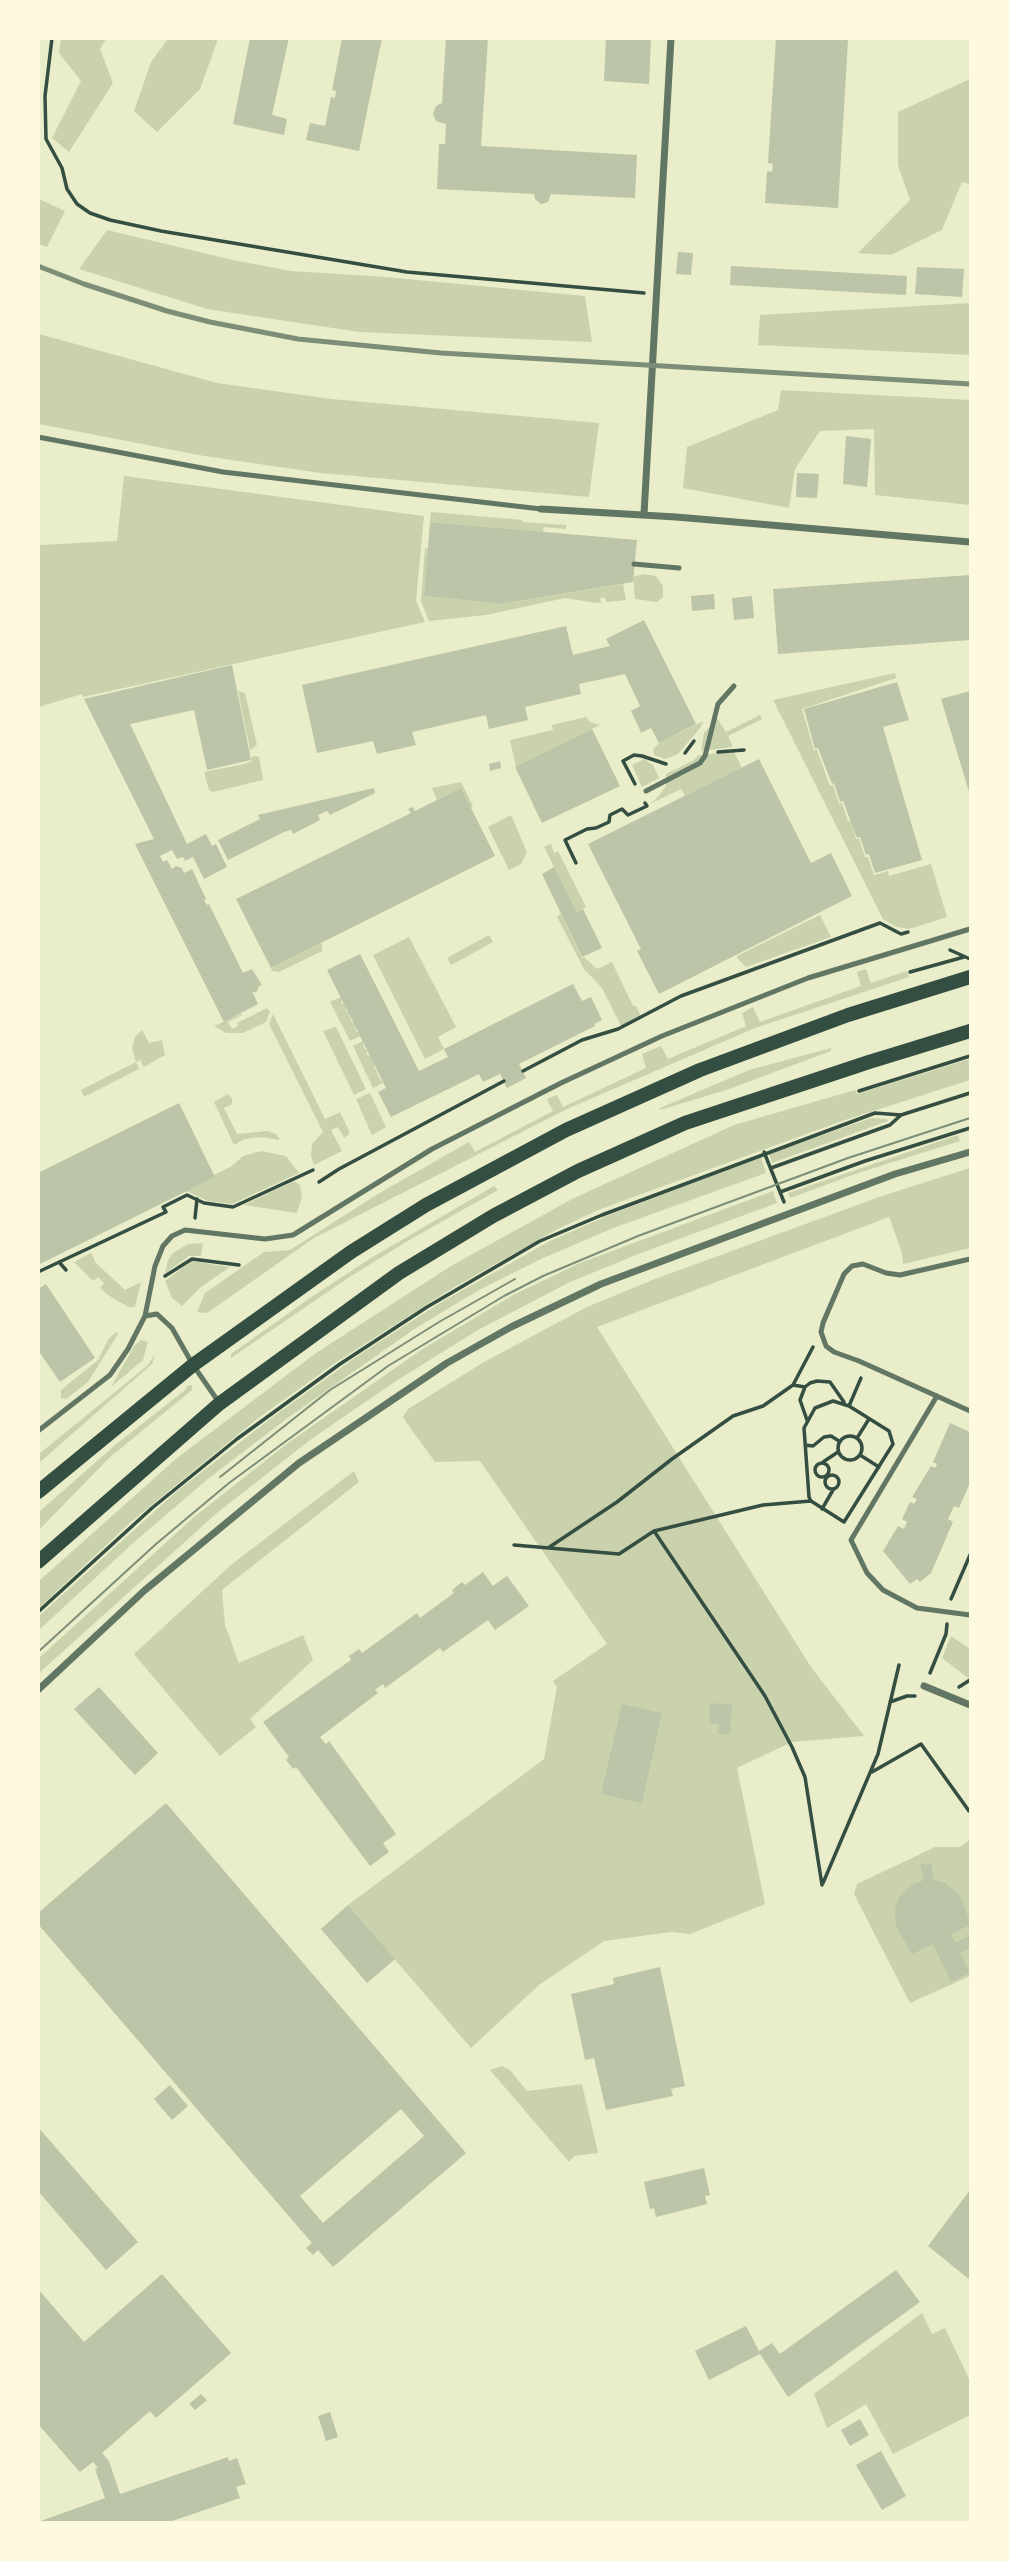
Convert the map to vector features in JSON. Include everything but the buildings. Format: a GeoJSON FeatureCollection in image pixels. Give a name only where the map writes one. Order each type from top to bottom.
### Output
{"type":"FeatureCollection","features":[{"type":"Feature","properties":{"kind":"main road"},"geometry":{"type":"LineString","coordinates":[[38,1492],[193,1365],[372,1238],[426,1205],[566,1130],[654,1089],[749,1050],[848,1015],[971,977]]}},
{"type":"Feature","properties":{"kind":"main road"},"geometry":{"type":"LineString","coordinates":[[38,1562],[219,1404],[399,1273],[483,1222],[548,1186],[630,1146],[713,1113],[971,1031]]}},
{"type":"Feature","properties":{"kind":"street"},"geometry":{"type":"LineString","coordinates":[[644,514],[671,38]]}},
{"type":"Feature","properties":{"kind":"street"},"geometry":{"type":"LineString","coordinates":[[541,509],[644,514],[971,542]]}},
{"type":"Feature","properties":{"kind":"street"},"geometry":{"type":"LineString","coordinates":[[38,1690],[145,1590],[299,1463],[447,1363],[521,1322],[601,1284],[788,1212],[895,1174],[971,1152]]}},
{"type":"Feature","properties":{"kind":"street"},"geometry":{"type":"LineString","coordinates":[[924,1686],[971,1705]]}},
{"type":"Feature","properties":{"kind":"lane"},"geometry":{"type":"LineString","coordinates":[[38,437],[223,472],[541,509]]}},
{"type":"Feature","properties":{"kind":"lane"},"geometry":{"type":"LineString","coordinates":[[634,564],[679,568]]}},
{"type":"Feature","properties":{"kind":"lane"},"geometry":{"type":"LineString","coordinates":[[646,791],[700,763],[705,756],[718,704],[734,686]]}},
{"type":"Feature","properties":{"kind":"lane"},"geometry":{"type":"LineString","coordinates":[[38,1431],[110,1376],[128,1349],[145,1315],[155,1266],[163,1246],[172,1236],[185,1230],[265,1239],[293,1235],[432,1149],[650,1041],[808,978],[971,929]]}},
{"type":"Feature","properties":{"kind":"lane"},"geometry":{"type":"LineString","coordinates":[[971,1259],[900,1275],[863,1264],[852,1266],[844,1274],[823,1323],[821,1337],[826,1346],[834,1352],[971,1412]]}},
{"type":"Feature","properties":{"kind":"lane"},"geometry":{"type":"LineString","coordinates":[[145,1315],[158,1314],[172,1328],[219,1404]]}},
{"type":"Feature","properties":{"kind":"lane"},"geometry":{"type":"LineString","coordinates":[[937,1396],[851,1540],[867,1573],[883,1591],[917,1608],[971,1615]]}},
{"type":"Feature","properties":{"kind":"path"},"geometry":{"type":"LineString","coordinates":[[52,38],[45,96],[46,139],[61,168],[67,189],[77,204],[90,213],[161,231],[407,272],[656,294]]}},
{"type":"Feature","properties":{"kind":"path"},"geometry":{"type":"LineString","coordinates":[[576,863],[565,840],[609,822],[610,816],[622,809],[628,815],[647,806],[623,761],[634,755],[666,764]]}},
{"type":"Feature","properties":{"kind":"path"},"geometry":{"type":"LineString","coordinates":[[523,1072],[582,1040],[618,1030],[681,996],[864,928],[880,923],[901,934],[913,930]]}},
{"type":"Feature","properties":{"kind":"path"},"geometry":{"type":"LineString","coordinates":[[939,938],[942,946],[968,958]]}},
{"type":"Feature","properties":{"kind":"path"},"geometry":{"type":"LineString","coordinates":[[910,972],[968,958]]}},
{"type":"Feature","properties":{"kind":"path"},"geometry":{"type":"LineString","coordinates":[[859,1091],[971,1056]]}},
{"type":"Feature","properties":{"kind":"path"},"geometry":{"type":"LineString","coordinates":[[319,1182],[504,1081]]}},
{"type":"Feature","properties":{"kind":"path"},"geometry":{"type":"LineString","coordinates":[[38,1612],[152,1508],[237,1439],[340,1364],[427,1307],[540,1241],[602,1214],[764,1152],[875,1113],[901,1115],[971,1093]]}},
{"type":"Feature","properties":{"kind":"path"},"geometry":{"type":"LineString","coordinates":[[771,1168],[890,1125],[901,1115]]}},
{"type":"Feature","properties":{"kind":"path"},"geometry":{"type":"LineString","coordinates":[[780,1192],[865,1161],[971,1128]]}},
{"type":"Feature","properties":{"kind":"path"},"geometry":{"type":"LineString","coordinates":[[764,1152],[788,1212]]}},
{"type":"Feature","properties":{"kind":"path"},"geometry":{"type":"LineString","coordinates":[[38,1272],[166,1212],[163,1207],[187,1195],[233,1207],[313,1170]]}},
{"type":"Feature","properties":{"kind":"path"},"geometry":{"type":"LineString","coordinates":[[193,1231],[197,1199]]}},
{"type":"Feature","properties":{"kind":"path"},"geometry":{"type":"LineString","coordinates":[[151,1284],[192,1259],[239,1265]]}},
{"type":"Feature","properties":{"kind":"path"},"geometry":{"type":"LineString","coordinates":[[59,1262],[66,1270]]}},
{"type":"Feature","properties":{"kind":"path"},"geometry":{"type":"LineString","coordinates":[[548,1548],[617,1502],[733,1416],[763,1406],[793,1385],[821,1337]]}},
{"type":"Feature","properties":{"kind":"path"},"geometry":{"type":"LineString","coordinates":[[847,1405],[861,1378]]}},
{"type":"Feature","properties":{"kind":"path"},"geometry":{"type":"LineString","coordinates":[[793,1385],[805,1387],[817,1381],[830,1382],[847,1405]]}},
{"type":"Feature","properties":{"kind":"path"},"geometry":{"type":"LineString","coordinates":[[805,1387],[800,1400],[807,1420]]}},
{"type":"Feature","properties":{"kind":"path"},"geometry":{"type":"LineString","coordinates":[[514,1545],[619,1553],[654,1531],[764,1505],[811,1502],[844,1522],[893,1444],[889,1431],[847,1405],[833,1401],[815,1408],[804,1428],[811,1502]]}},
{"type":"Feature","properties":{"kind":"path"},"geometry":{"type":"LineString","coordinates":[[857,1438],[869,1419]]}},
{"type":"Feature","properties":{"kind":"path"},"geometry":{"type":"LineString","coordinates":[[805,1445],[813,1446],[824,1437],[831,1436],[839,1441]]}},
{"type":"Feature","properties":{"kind":"path"},"geometry":{"type":"LineString","coordinates":[[848,1436],[857,1438],[862,1446],[860,1455],[853,1460],[844,1459],[838,1452],[839,1441],[848,1436]]}},
{"type":"Feature","properties":{"kind":"path"},"geometry":{"type":"LineString","coordinates":[[822,1510],[840,1482],[838,1477],[821,1477],[815,1474],[814,1468],[817,1463],[838,1452]]}},
{"type":"Feature","properties":{"kind":"path"},"geometry":{"type":"LineString","coordinates":[[860,1455],[880,1468]]}},
{"type":"Feature","properties":{"kind":"path"},"geometry":{"type":"LineString","coordinates":[[823,1462],[828,1465],[829,1471],[825,1482],[827,1488],[833,1490]]}},
{"type":"Feature","properties":{"kind":"path"},"geometry":{"type":"LineString","coordinates":[[654,1531],[765,1696],[792,1747],[805,1777],[822,1885],[878,1754],[899,1665]]}},
{"type":"Feature","properties":{"kind":"path"},"geometry":{"type":"LineString","coordinates":[[937,1656],[946,1634],[948,1605],[971,1555]]}},
{"type":"Feature","properties":{"kind":"path"},"geometry":{"type":"LineString","coordinates":[[958,1689],[971,1680]]}},
{"type":"Feature","properties":{"kind":"path"},"geometry":{"type":"LineString","coordinates":[[890,1702],[907,1696],[920,1699]]}},
{"type":"Feature","properties":{"kind":"path"},"geometry":{"type":"LineString","coordinates":[[870,1773],[921,1744],[970,1812]]}},
{"type":"Feature","properties":{"kind":"green space"},"geometry":{"type":"Polygon","coordinates":[[[61,39],[106,39],[100,49],[113,83],[69,152],[52,138],[81,81],[59,53],[61,39]]]}},
{"type":"Feature","properties":{"kind":"green space"},"geometry":{"type":"Polygon","coordinates":[[[168,39],[218,39],[200,89],[157,132],[134,111],[151,62],[168,39]]]}},
{"type":"Feature","properties":{"kind":"green space"},"geometry":{"type":"Polygon","coordinates":[[[970,79],[970,184],[962,182],[942,230],[891,255],[858,253],[910,200],[898,165],[898,112],[970,79]]]}},
{"type":"Feature","properties":{"kind":"green space"},"geometry":{"type":"Polygon","coordinates":[[[39,199],[65,211],[47,247],[39,244],[39,199]]]}},
{"type":"Feature","properties":{"kind":"green space"},"geometry":{"type":"Polygon","coordinates":[[[107,230],[291,271],[585,296],[592,342],[359,332],[207,309],[79,269],[107,230]]]}},
{"type":"Feature","properties":{"kind":"green space"},"geometry":{"type":"Polygon","coordinates":[[[970,303],[970,355],[758,345],[760,315],[970,303]]]}},
{"type":"Feature","properties":{"kind":"green space"},"geometry":{"type":"Polygon","coordinates":[[[39,334],[217,383],[331,399],[599,423],[589,497],[321,473],[204,456],[39,424],[39,334]]]}},
{"type":"Feature","properties":{"kind":"green space"},"geometry":{"type":"Polygon","coordinates":[[[781,390],[970,400],[970,505],[875,495],[874,429],[820,431],[795,469],[789,508],[683,488],[687,447],[778,410],[781,390]]]}},
{"type":"Feature","properties":{"kind":"green space"},"geometry":{"type":"Polygon","coordinates":[[[124,476],[424,516],[416,601],[425,622],[83,697],[82,694],[39,707],[39,545],[117,541],[124,476]]]}},
{"type":"Feature","properties":{"kind":"green space"},"geometry":{"type":"Polygon","coordinates":[[[431,512],[566,525],[566,529],[544,527],[543,532],[430,522],[431,512]]]}},
{"type":"Feature","properties":{"kind":"green space"},"geometry":{"type":"Polygon","coordinates":[[[425,548],[428,549],[424,596],[502,604],[623,584],[626,600],[607,602],[604,597],[600,599],[601,603],[596,603],[565,598],[486,615],[429,621],[421,601],[425,548]]]}},
{"type":"Feature","properties":{"kind":"green space"},"geometry":{"type":"Polygon","coordinates":[[[643,574],[656,576],[663,586],[663,597],[657,602],[635,599],[633,577],[643,574]]]}},
{"type":"Feature","properties":{"kind":"green space"},"geometry":{"type":"Polygon","coordinates":[[[895,673],[896,678],[802,709],[814,750],[817,750],[830,786],[833,785],[839,804],[842,803],[848,821],[851,821],[856,839],[859,839],[865,857],[868,857],[874,875],[888,871],[889,876],[931,864],[947,917],[909,929],[897,927],[883,919],[773,700],[895,673]]]}},
{"type":"Feature","properties":{"kind":"green space"},"geometry":{"type":"Polygon","coordinates":[[[238,691],[245,693],[257,745],[250,750],[238,691]]]}},
{"type":"Feature","properties":{"kind":"green space"},"geometry":{"type":"Polygon","coordinates":[[[760,715],[762,719],[728,736],[733,747],[701,751],[704,733],[717,718],[726,732],[760,715]]]}},
{"type":"Feature","properties":{"kind":"green space"},"geometry":{"type":"Polygon","coordinates":[[[586,717],[590,722],[600,725],[516,767],[510,740],[553,730],[552,725],[586,717]]]}},
{"type":"Feature","properties":{"kind":"green space"},"geometry":{"type":"Polygon","coordinates":[[[703,721],[678,754],[665,759],[654,755],[653,749],[659,743],[703,721]]]}},
{"type":"Feature","properties":{"kind":"green space"},"geometry":{"type":"Polygon","coordinates":[[[734,752],[742,768],[685,796],[681,789],[650,804],[666,786],[666,774],[699,755],[734,752]]]}},
{"type":"Feature","properties":{"kind":"green space"},"geometry":{"type":"Polygon","coordinates":[[[256,756],[259,757],[263,780],[213,792],[209,790],[204,772],[244,764],[256,756]]]}},
{"type":"Feature","properties":{"kind":"green space"},"geometry":{"type":"Polygon","coordinates":[[[644,759],[653,765],[659,778],[642,787],[632,765],[644,759]]]}},
{"type":"Feature","properties":{"kind":"green space"},"geometry":{"type":"Polygon","coordinates":[[[461,782],[473,806],[471,808],[461,788],[437,800],[432,788],[461,782]]]}},
{"type":"Feature","properties":{"kind":"green space"},"geometry":{"type":"Polygon","coordinates":[[[511,815],[527,852],[521,864],[509,870],[488,827],[511,815]]]}},
{"type":"Feature","properties":{"kind":"green space"},"geometry":{"type":"Polygon","coordinates":[[[551,844],[554,853],[558,851],[586,907],[577,912],[544,847],[551,844]]]}},
{"type":"Feature","properties":{"kind":"green space"},"geometry":{"type":"Polygon","coordinates":[[[561,914],[582,958],[597,969],[612,962],[633,1006],[636,1006],[641,1016],[621,1026],[602,988],[584,969],[557,917],[561,914]]]}},
{"type":"Feature","properties":{"kind":"green space"},"geometry":{"type":"Polygon","coordinates":[[[820,915],[831,937],[746,967],[738,959],[737,956],[820,915]]]}},
{"type":"Feature","properties":{"kind":"green space"},"geometry":{"type":"Polygon","coordinates":[[[489,935],[493,942],[451,965],[447,958],[489,935]]]}},
{"type":"Feature","properties":{"kind":"green space"},"geometry":{"type":"Polygon","coordinates":[[[409,937],[456,1027],[438,1037],[444,1049],[425,1059],[373,955],[409,937]]]}},
{"type":"Feature","properties":{"kind":"green space"},"geometry":{"type":"Polygon","coordinates":[[[322,943],[322,951],[279,972],[272,971],[271,968],[322,943]]]}},
{"type":"Feature","properties":{"kind":"green space"},"geometry":{"type":"Polygon","coordinates":[[[866,969],[871,983],[907,971],[909,977],[755,1028],[567,1109],[314,1238],[207,1313],[197,1312],[205,1293],[264,1252],[290,1250],[378,1194],[469,1142],[475,1152],[553,1111],[547,1099],[557,1095],[563,1107],[646,1068],[642,1054],[661,1046],[668,1059],[746,1026],[742,1013],[753,1007],[760,1022],[861,986],[857,972],[866,969]]]}},
{"type":"Feature","properties":{"kind":"green space"},"geometry":{"type":"Polygon","coordinates":[[[341,997],[342,1004],[344,1003],[347,1009],[345,1010],[360,1036],[350,1041],[330,1002],[341,997]]]}},
{"type":"Feature","properties":{"kind":"green space"},"geometry":{"type":"Polygon","coordinates":[[[267,1008],[270,1012],[266,1022],[243,1033],[226,1033],[214,1026],[241,1014],[228,1022],[232,1029],[238,1026],[237,1023],[267,1008]]]}},
{"type":"Feature","properties":{"kind":"green space"},"geometry":{"type":"Polygon","coordinates":[[[273,1014],[325,1119],[340,1112],[350,1133],[344,1138],[338,1127],[331,1130],[342,1151],[314,1165],[311,1156],[312,1144],[323,1132],[269,1024],[273,1014]]]}},
{"type":"Feature","properties":{"kind":"green space"},"geometry":{"type":"Polygon","coordinates":[[[336,1027],[366,1089],[354,1095],[323,1031],[336,1027]]]}},
{"type":"Feature","properties":{"kind":"green space"},"geometry":{"type":"Polygon","coordinates":[[[142,1030],[149,1043],[162,1040],[165,1055],[144,1067],[140,1060],[136,1062],[132,1048],[135,1037],[142,1030]]]}},
{"type":"Feature","properties":{"kind":"green space"},"geometry":{"type":"Polygon","coordinates":[[[363,1041],[368,1052],[366,1053],[370,1055],[374,1069],[383,1083],[373,1088],[353,1046],[363,1041]]]}},
{"type":"Feature","properties":{"kind":"green space"},"geometry":{"type":"Polygon","coordinates":[[[831,1048],[831,1051],[729,1089],[660,1110],[749,1070],[831,1048]]]}},
{"type":"Feature","properties":{"kind":"green space"},"geometry":{"type":"Polygon","coordinates":[[[970,1059],[970,1080],[842,1121],[598,1210],[554,1231],[446,1292],[335,1363],[257,1419],[132,1521],[39,1608],[39,1581],[177,1458],[316,1353],[451,1266],[574,1198],[734,1125],[855,1090],[857,1094],[970,1059]]]}},
{"type":"Feature","properties":{"kind":"green space"},"geometry":{"type":"Polygon","coordinates":[[[136,1062],[139,1069],[84,1097],[81,1090],[136,1062]]]}},
{"type":"Feature","properties":{"kind":"green space"},"geometry":{"type":"Polygon","coordinates":[[[370,1093],[386,1127],[372,1135],[356,1099],[370,1093]]]}},
{"type":"Feature","properties":{"kind":"green space"},"geometry":{"type":"Polygon","coordinates":[[[228,1094],[232,1104],[224,1108],[237,1134],[267,1131],[276,1134],[280,1140],[261,1137],[245,1139],[234,1145],[214,1102],[228,1094]]]}},
{"type":"Feature","properties":{"kind":"green space"},"geometry":{"type":"Polygon","coordinates":[[[871,1118],[888,1121],[772,1163],[769,1154],[871,1118]]]}},
{"type":"Feature","properties":{"kind":"green space"},"geometry":{"type":"Polygon","coordinates":[[[958,1135],[960,1141],[790,1198],[788,1193],[958,1135]]]}},
{"type":"Feature","properties":{"kind":"green space"},"geometry":{"type":"Polygon","coordinates":[[[261,1151],[286,1156],[299,1173],[232,1204],[208,1201],[186,1191],[215,1177],[214,1175],[232,1166],[243,1156],[261,1151]]]}},
{"type":"Feature","properties":{"kind":"green space"},"geometry":{"type":"Polygon","coordinates":[[[761,1157],[766,1173],[616,1227],[543,1258],[477,1291],[413,1330],[289,1417],[209,1478],[133,1543],[39,1630],[39,1616],[176,1492],[274,1416],[359,1355],[440,1303],[550,1241],[607,1216],[761,1157]]]}},
{"type":"Feature","properties":{"kind":"green space"},"geometry":{"type":"Polygon","coordinates":[[[970,1168],[970,1248],[903,1264],[902,1253],[889,1217],[597,1327],[811,1667],[864,1736],[792,1742],[737,1768],[765,1904],[690,1934],[671,1932],[604,1941],[539,1985],[471,2048],[348,1905],[544,1759],[557,1687],[553,1681],[607,1644],[480,1461],[435,1462],[403,1417],[408,1409],[484,1362],[587,1307],[655,1279],[882,1196],[970,1168]]]}},
{"type":"Feature","properties":{"kind":"green space"},"geometry":{"type":"Polygon","coordinates":[[[294,1181],[300,1185],[302,1197],[297,1213],[244,1205],[294,1181]]]}},
{"type":"Feature","properties":{"kind":"green space"},"geometry":{"type":"Polygon","coordinates":[[[494,1186],[498,1190],[351,1276],[231,1358],[231,1354],[371,1258],[494,1186]]]}},
{"type":"Feature","properties":{"kind":"green space"},"geometry":{"type":"Polygon","coordinates":[[[773,1191],[777,1203],[570,1282],[478,1330],[396,1381],[310,1440],[217,1513],[39,1673],[39,1658],[194,1517],[288,1443],[421,1350],[515,1294],[580,1263],[773,1191]]]}},
{"type":"Feature","properties":{"kind":"green space"},"geometry":{"type":"Polygon","coordinates":[[[203,1243],[201,1256],[189,1256],[165,1273],[173,1253],[188,1244],[203,1243]]]}},
{"type":"Feature","properties":{"kind":"green space"},"geometry":{"type":"Polygon","coordinates":[[[91,1253],[96,1263],[125,1290],[141,1282],[135,1307],[128,1307],[108,1295],[100,1288],[104,1283],[98,1277],[93,1281],[74,1262],[91,1253]]]}},
{"type":"Feature","properties":{"kind":"green space"},"geometry":{"type":"Polygon","coordinates":[[[192,1261],[230,1267],[201,1287],[182,1306],[172,1298],[165,1281],[192,1261]]]}},
{"type":"Feature","properties":{"kind":"green space"},"geometry":{"type":"Polygon","coordinates":[[[116,1332],[118,1334],[88,1382],[66,1399],[61,1398],[61,1390],[98,1360],[108,1340],[116,1332]]]}},
{"type":"Feature","properties":{"kind":"green space"},"geometry":{"type":"Polygon","coordinates":[[[141,1340],[148,1342],[143,1360],[111,1387],[134,1346],[141,1340]]]}},
{"type":"Feature","properties":{"kind":"green space"},"geometry":{"type":"Polygon","coordinates":[[[155,1354],[152,1364],[39,1463],[39,1454],[148,1365],[155,1354]]]}},
{"type":"Feature","properties":{"kind":"green space"},"geometry":{"type":"Polygon","coordinates":[[[192,1385],[192,1390],[109,1458],[39,1530],[39,1512],[114,1446],[187,1386],[192,1385]]]}},
{"type":"Feature","properties":{"kind":"green space"},"geometry":{"type":"Polygon","coordinates":[[[354,1471],[359,1482],[222,1590],[225,1625],[239,1663],[303,1635],[313,1660],[250,1719],[256,1727],[220,1756],[134,1654],[232,1564],[354,1471]]]}},
{"type":"Feature","properties":{"kind":"green space"},"geometry":{"type":"Polygon","coordinates":[[[951,1636],[970,1649],[968,1678],[942,1658],[951,1636]]]}},
{"type":"Feature","properties":{"kind":"green space"},"geometry":{"type":"Polygon","coordinates":[[[970,1840],[970,1976],[910,2003],[854,1894],[857,1884],[935,1847],[959,1847],[970,1840]]]}},
{"type":"Feature","properties":{"kind":"green space"},"geometry":{"type":"Polygon","coordinates":[[[502,2066],[510,2070],[527,2091],[582,2084],[598,2153],[574,2156],[569,2162],[490,2070],[502,2066]]]}},
{"type":"Feature","properties":{"kind":"green space"},"geometry":{"type":"Polygon","coordinates":[[[922,2313],[932,2334],[945,2328],[970,2381],[970,2415],[893,2454],[866,2404],[827,2428],[814,2394],[922,2313]]]}},
{"type":"Feature","properties":{"kind":"tram line"},"geometry":{"type":"LineString","coordinates":[[38,1652],[156,1544],[229,1483],[388,1366],[504,1296],[543,1276],[638,1236],[848,1158],[970,1118]]}},
{"type":"Feature","properties":{"kind":"tram line"},"geometry":{"type":"LineString","coordinates":[[220,1477],[330,1390],[439,1322],[515,1279]]}},
{"type":"Feature","properties":{"kind":"railway"},"geometry":{"type":"LineString","coordinates":[[38,266],[167,311],[298,339],[441,353],[970,384]]}}]}
